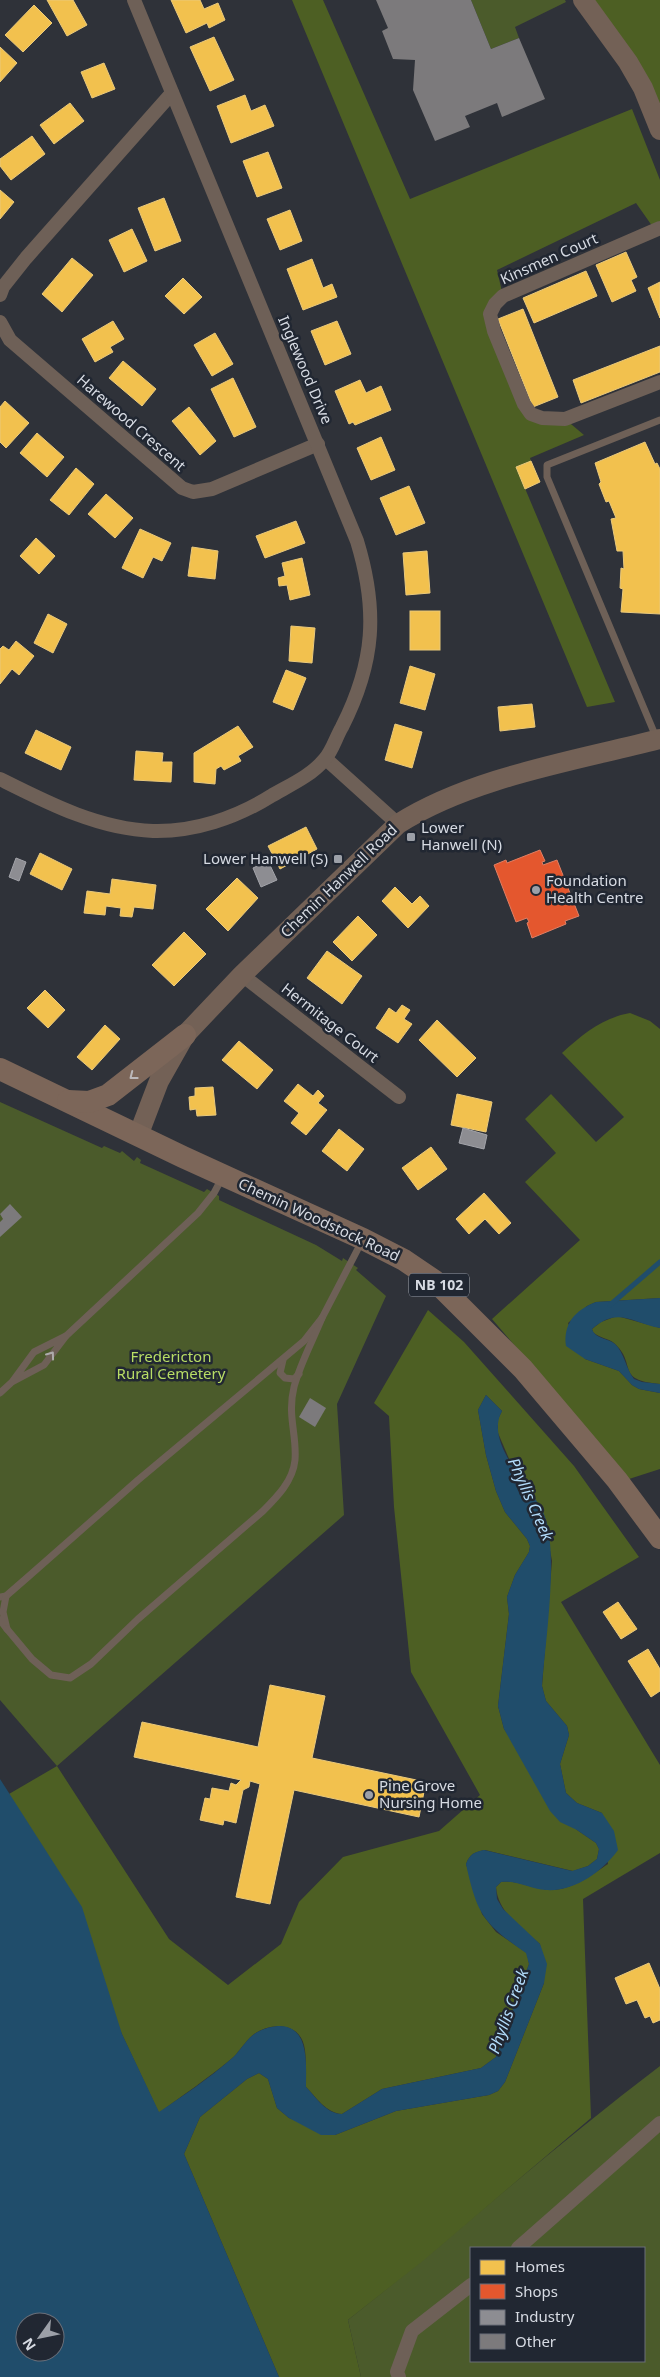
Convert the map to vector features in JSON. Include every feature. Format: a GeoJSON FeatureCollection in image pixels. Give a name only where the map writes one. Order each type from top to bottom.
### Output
{"type":"FeatureCollection","features":[{"type":"Feature","properties":{"kind":"main road"},"geometry":{"type":"LineString","coordinates":[[583,0],[628,62],[643,88],[660,130]]}},
{"type":"Feature","properties":{"kind":"main road","name":"Chemin Hanwell Road"},"geometry":{"type":"LineString","coordinates":[[138,1136],[159,1080],[185,1035],[242,975],[398,824],[425,806],[495,780],[658,739]]}},
{"type":"Feature","properties":{"kind":"main road"},"geometry":{"type":"LineString","coordinates":[[66,1101],[89,1102],[108,1095],[185,1035]]}},
{"type":"Feature","properties":{"kind":"main road","name":"Chemin Woodstock Road"},"geometry":{"type":"LineString","coordinates":[[0,1069],[223,1176],[363,1239],[404,1260],[435,1281],[485,1329],[568,1421],[659,1535]]}},
{"type":"Feature","properties":{"kind":"street","name":"Inglewood Drive"},"geometry":{"type":"LineString","coordinates":[[134,0],[346,512],[366,569],[372,619],[368,662],[354,703],[326,759]]}},
{"type":"Feature","properties":{"kind":"street"},"geometry":{"type":"LineString","coordinates":[[0,295],[3,287],[26,258],[172,93]]}},
{"type":"Feature","properties":{"kind":"street","name":"Kinsmen Court"},"geometry":{"type":"LineString","coordinates":[[660,228],[502,296],[490,314],[494,330],[516,386],[531,414],[542,418],[565,418],[660,382]]}},
{"type":"Feature","properties":{"kind":"street","name":"Harewood Crescent"},"geometry":{"type":"LineString","coordinates":[[0,322],[10,340],[182,488],[193,492],[212,489],[318,444]]}},
{"type":"Feature","properties":{"kind":"street"},"geometry":{"type":"LineString","coordinates":[[0,779],[66,810],[110,825],[152,831],[186,829],[256,806],[326,759],[398,824]]}},
{"type":"Feature","properties":{"kind":"street","name":"Hermitage Court"},"geometry":{"type":"LineString","coordinates":[[242,975],[398,1097]]}},
{"type":"Feature","properties":{"kind":"street"},"geometry":{"type":"LineString","coordinates":[[519,2247],[660,2123]]}},
{"type":"Feature","properties":{"kind":"street"},"geometry":{"type":"LineString","coordinates":[[399,2377],[397,2372],[412,2331],[470,2286]]}},
{"type":"Feature","properties":{"kind":"lane"},"geometry":{"type":"LineString","coordinates":[[658,739],[547,477],[547,466],[660,420]]}},
{"type":"Feature","properties":{"kind":"lane"},"geometry":{"type":"LineString","coordinates":[[12,1382],[44,1365],[66,1336],[198,1213],[214,1193],[223,1176]]}},
{"type":"Feature","properties":{"kind":"lane"},"geometry":{"type":"LineString","coordinates":[[0,1620],[32,1659],[51,1675],[70,1678],[91,1664],[138,1619],[263,1511],[281,1493],[291,1477],[295,1459],[290,1414],[294,1386],[322,1318],[363,1239]]}},
{"type":"Feature","properties":{"kind":"lane"},"geometry":{"type":"LineString","coordinates":[[7,1629],[3,1612],[3,1596],[182,1443],[283,1360],[304,1341],[322,1318]]}},
{"type":"Feature","properties":{"kind":"lane"},"geometry":{"type":"LineString","coordinates":[[0,1393],[12,1382],[34,1352],[66,1336]]}},
{"type":"Feature","properties":{"kind":"lane"},"geometry":{"type":"LineString","coordinates":[[283,1360],[280,1373],[285,1378],[294,1379],[299,1374]]}},
{"type":"Feature","properties":{"kind":"green space"},"geometry":{"type":"Polygon","coordinates":[[[292,0],[323,0],[410,199],[632,109],[660,180],[660,228],[655,230],[636,203],[497,270],[503,296],[490,314],[531,414],[565,419],[584,435],[530,458],[531,461],[516,467],[615,702],[587,707],[292,0]]]}},
{"type":"Feature","properties":{"kind":"green space"},"geometry":{"type":"Polygon","coordinates":[[[471,0],[565,0],[566,2],[515,27],[519,38],[491,49],[471,0]]]}},
{"type":"Feature","properties":{"kind":"green space"},"geometry":{"type":"Polygon","coordinates":[[[583,0],[660,0],[660,130],[583,0]]]}},
{"type":"Feature","properties":{"kind":"green space"},"geometry":{"type":"Polygon","coordinates":[[[630,1013],[650,1021],[660,1029],[660,1298],[596,1302],[587,1306],[568,1323],[585,1359],[619,1371],[632,1385],[639,1389],[660,1393],[660,1469],[629,1479],[492,1319],[580,1240],[525,1182],[556,1153],[525,1119],[551,1094],[596,1142],[624,1117],[562,1053],[593,1028],[620,1015],[630,1013]]]}},
{"type":"Feature","properties":{"kind":"green space","name":"Fredericton Rural Cemetery"},"geometry":{"type":"Polygon","coordinates":[[[0,1102],[102,1148],[104,1146],[120,1153],[122,1151],[134,1161],[137,1157],[141,1160],[140,1163],[204,1192],[207,1189],[219,1196],[219,1200],[316,1245],[342,1261],[343,1258],[358,1268],[356,1270],[386,1296],[337,1404],[344,1515],[57,1766],[0,1700],[0,1102]]]}},
{"type":"Feature","properties":{"kind":"green space"},"geometry":{"type":"Polygon","coordinates":[[[428,1310],[464,1342],[574,1466],[639,1557],[561,1602],[660,1765],[660,1853],[583,1899],[591,2118],[424,2260],[348,2320],[361,2377],[279,2377],[184,2154],[200,2117],[247,2079],[259,2073],[268,2079],[277,2108],[289,2118],[335,2135],[396,2111],[489,2095],[498,2091],[505,2082],[544,1983],[540,1944],[506,1912],[501,1905],[496,1887],[501,1882],[507,1882],[543,1889],[561,1889],[578,1883],[608,1864],[602,1813],[577,1803],[566,1793],[560,1764],[569,1735],[567,1726],[546,1701],[542,1686],[552,1561],[543,1512],[516,1475],[498,1433],[498,1419],[502,1411],[486,1395],[478,1410],[486,1455],[496,1491],[505,1512],[527,1539],[530,1546],[529,1552],[515,1575],[507,1597],[509,1614],[498,1706],[504,1729],[577,1830],[596,1843],[599,1849],[597,1859],[588,1866],[573,1871],[485,1850],[473,1854],[466,1864],[482,1914],[496,1932],[527,1953],[529,1964],[496,2057],[481,2068],[382,2089],[342,2114],[326,2108],[306,2087],[304,2045],[301,2037],[296,2032],[282,2026],[266,2028],[253,2035],[230,2060],[159,2113],[9,1794],[57,1766],[169,1939],[228,1985],[281,1944],[299,1902],[343,1857],[439,1831],[480,1795],[411,1672],[394,1507],[389,1416],[374,1403],[428,1310]]]}},
{"type":"Feature","properties":{"kind":"green space"},"geometry":{"type":"Polygon","coordinates":[[[617,1316],[660,1328],[660,1384],[637,1379],[632,1375],[625,1358],[614,1343],[593,1332],[592,1329],[601,1322],[617,1316]]]}},
{"type":"Feature","properties":{"kind":"green space"},"geometry":{"type":"Polygon","coordinates":[[[660,2066],[660,2377],[361,2377],[348,2320],[542,2160],[660,2066]]]}},
{"type":"Feature","properties":{"kind":"water"},"geometry":{"type":"Polygon","coordinates":[[[660,1298],[660,1328],[618,1317],[601,1322],[592,1329],[596,1335],[612,1342],[618,1347],[634,1379],[660,1384],[660,1393],[639,1389],[632,1385],[619,1371],[585,1359],[566,1346],[566,1331],[572,1319],[589,1305],[596,1302],[660,1298]]]}},
{"type":"Feature","properties":{"kind":"water","name":"Phyllis Creek"},"geometry":{"type":"Polygon","coordinates":[[[486,1395],[502,1411],[498,1423],[499,1436],[504,1450],[537,1501],[548,1528],[551,1572],[542,1686],[546,1701],[567,1726],[569,1735],[560,1764],[566,1793],[577,1803],[602,1813],[614,1831],[618,1850],[596,1873],[567,1888],[546,1890],[507,1882],[501,1882],[496,1887],[497,1899],[503,1909],[540,1944],[547,1964],[544,1983],[505,2082],[498,2091],[489,2095],[396,2111],[335,2135],[321,2135],[289,2118],[277,2108],[268,2079],[259,2073],[247,2079],[200,2117],[184,2154],[279,2377],[0,2377],[0,1779],[82,1907],[122,2034],[159,2112],[222,2067],[253,2035],[275,2026],[288,2027],[296,2032],[301,2039],[306,2058],[306,2087],[326,2108],[342,2114],[382,2089],[481,2068],[496,2057],[529,1964],[526,1953],[500,1934],[484,1917],[474,1895],[466,1864],[473,1854],[484,1850],[572,1871],[588,1866],[597,1859],[599,1849],[596,1843],[577,1830],[560,1822],[550,1811],[504,1729],[498,1706],[509,1614],[507,1597],[515,1575],[529,1552],[530,1546],[527,1539],[505,1512],[496,1491],[486,1455],[478,1410],[486,1395]]]}},
{"type":"Feature","properties":{"kind":"building: Homes"},"geometry":{"type":"Polygon","coordinates":[[[47,0],[73,0],[87,25],[67,36],[47,0]]]}},
{"type":"Feature","properties":{"kind":"building: Homes"},"geometry":{"type":"Polygon","coordinates":[[[171,0],[200,0],[204,9],[218,3],[225,20],[209,28],[207,23],[186,33],[171,0]]]}},
{"type":"Feature","properties":{"kind":"building: Homes"},"geometry":{"type":"Polygon","coordinates":[[[34,5],[52,23],[23,52],[5,35],[34,5]]]}},
{"type":"Feature","properties":{"kind":"building: Homes"},"geometry":{"type":"Polygon","coordinates":[[[214,37],[234,80],[210,91],[190,47],[214,37]]]}},
{"type":"Feature","properties":{"kind":"building: Homes"},"geometry":{"type":"Polygon","coordinates":[[[0,47],[17,63],[0,82],[0,47]]]}},
{"type":"Feature","properties":{"kind":"building: Homes"},"geometry":{"type":"Polygon","coordinates":[[[104,63],[115,89],[92,98],[81,72],[104,63]]]}},
{"type":"Feature","properties":{"kind":"building: Homes"},"geometry":{"type":"Polygon","coordinates":[[[245,95],[251,111],[265,105],[274,126],[231,143],[217,106],[245,95]]]}},
{"type":"Feature","properties":{"kind":"building: Homes"},"geometry":{"type":"Polygon","coordinates":[[[70,103],[84,121],[54,144],[40,125],[70,103]]]}},
{"type":"Feature","properties":{"kind":"building: Homes"},"geometry":{"type":"Polygon","coordinates":[[[32,136],[45,154],[11,180],[0,166],[0,159],[32,136]]]}},
{"type":"Feature","properties":{"kind":"building: Homes"},"geometry":{"type":"Polygon","coordinates":[[[268,152],[282,188],[257,197],[243,161],[268,152]]]}},
{"type":"Feature","properties":{"kind":"building: Homes"},"geometry":{"type":"Polygon","coordinates":[[[0,190],[14,202],[0,219],[0,190]]]}},
{"type":"Feature","properties":{"kind":"building: Homes"},"geometry":{"type":"Polygon","coordinates":[[[164,198],[181,241],[155,251],[138,208],[164,198]]]}},
{"type":"Feature","properties":{"kind":"building: Homes"},"geometry":{"type":"Polygon","coordinates":[[[290,210],[302,241],[280,250],[267,219],[290,210]]]}},
{"type":"Feature","properties":{"kind":"building: Homes"},"geometry":{"type":"Polygon","coordinates":[[[132,229],[147,261],[124,272],[109,240],[132,229]]]}},
{"type":"Feature","properties":{"kind":"building: Homes"},"geometry":{"type":"Polygon","coordinates":[[[626,252],[637,277],[631,280],[636,291],[612,302],[596,265],[626,252]]]}},
{"type":"Feature","properties":{"kind":"building: Homes"},"geometry":{"type":"Polygon","coordinates":[[[72,258],[93,275],[62,312],[42,294],[72,258]]]}},
{"type":"Feature","properties":{"kind":"building: Homes"},"geometry":{"type":"Polygon","coordinates":[[[312,259],[323,288],[332,284],[337,297],[303,310],[287,269],[312,259]]]}},
{"type":"Feature","properties":{"kind":"building: Homes"},"geometry":{"type":"Polygon","coordinates":[[[586,271],[597,296],[534,323],[523,298],[586,271]]]}},
{"type":"Feature","properties":{"kind":"building: Homes"},"geometry":{"type":"Polygon","coordinates":[[[183,278],[202,297],[184,314],[165,296],[183,278]]]}},
{"type":"Feature","properties":{"kind":"building: Homes"},"geometry":{"type":"Polygon","coordinates":[[[660,282],[660,318],[648,288],[660,282]]]}},
{"type":"Feature","properties":{"kind":"building: Homes"},"geometry":{"type":"Polygon","coordinates":[[[523,309],[558,397],[533,407],[498,319],[523,309]]]}},
{"type":"Feature","properties":{"kind":"building: Homes"},"geometry":{"type":"Polygon","coordinates":[[[113,321],[124,339],[110,347],[113,352],[95,362],[82,339],[113,321]]]}},
{"type":"Feature","properties":{"kind":"building: Homes"},"geometry":{"type":"Polygon","coordinates":[[[337,321],[351,354],[325,365],[311,331],[337,321]]]}},
{"type":"Feature","properties":{"kind":"building: Homes"},"geometry":{"type":"Polygon","coordinates":[[[215,333],[233,364],[212,376],[194,345],[215,333]]]}},
{"type":"Feature","properties":{"kind":"building: Homes"},"geometry":{"type":"Polygon","coordinates":[[[660,346],[660,372],[581,403],[573,380],[660,346]]]}},
{"type":"Feature","properties":{"kind":"building: Homes"},"geometry":{"type":"Polygon","coordinates":[[[123,361],[156,389],[142,406],[109,378],[123,361]]]}},
{"type":"Feature","properties":{"kind":"building: Homes"},"geometry":{"type":"Polygon","coordinates":[[[233,378],[256,427],[234,437],[211,389],[233,378]]]}},
{"type":"Feature","properties":{"kind":"building: Homes"},"geometry":{"type":"Polygon","coordinates":[[[360,380],[366,393],[381,386],[391,410],[355,425],[353,422],[349,424],[335,391],[360,380]]]}},
{"type":"Feature","properties":{"kind":"building: Homes"},"geometry":{"type":"Polygon","coordinates":[[[5,401],[29,423],[6,448],[0,442],[0,407],[5,401]]]}},
{"type":"Feature","properties":{"kind":"building: Homes"},"geometry":{"type":"Polygon","coordinates":[[[189,407],[216,441],[200,455],[172,421],[189,407]]]}},
{"type":"Feature","properties":{"kind":"building: Homes"},"geometry":{"type":"Polygon","coordinates":[[[37,433],[64,457],[47,477],[20,453],[37,433]]]}},
{"type":"Feature","properties":{"kind":"building: Homes"},"geometry":{"type":"Polygon","coordinates":[[[381,437],[395,470],[371,480],[357,448],[381,437]]]}},
{"type":"Feature","properties":{"kind":"building: Homes"},"geometry":{"type":"Polygon","coordinates":[[[645,442],[655,464],[657,463],[660,469],[660,614],[621,612],[623,589],[620,588],[621,568],[624,569],[623,551],[617,551],[611,519],[616,518],[609,501],[606,502],[599,484],[601,482],[595,463],[645,442]]]}},
{"type":"Feature","properties":{"kind":"building: Homes"},"geometry":{"type":"Polygon","coordinates":[[[531,461],[540,482],[525,489],[516,467],[531,461]]]}},
{"type":"Feature","properties":{"kind":"building: Homes"},"geometry":{"type":"Polygon","coordinates":[[[76,468],[94,484],[69,515],[50,500],[76,468]]]}},
{"type":"Feature","properties":{"kind":"building: Homes"},"geometry":{"type":"Polygon","coordinates":[[[409,486],[425,523],[396,535],[380,498],[409,486]]]}},
{"type":"Feature","properties":{"kind":"building: Homes"},"geometry":{"type":"Polygon","coordinates":[[[106,494],[133,518],[115,538],[88,514],[106,494]]]}},
{"type":"Feature","properties":{"kind":"building: Homes"},"geometry":{"type":"Polygon","coordinates":[[[296,521],[305,543],[265,558],[256,536],[296,521]]]}},
{"type":"Feature","properties":{"kind":"building: Homes"},"geometry":{"type":"Polygon","coordinates":[[[140,529],[171,543],[162,561],[153,557],[143,578],[122,568],[140,529]]]}},
{"type":"Feature","properties":{"kind":"building: Homes"},"geometry":{"type":"Polygon","coordinates":[[[36,538],[55,556],[39,574],[20,556],[36,538]]]}},
{"type":"Feature","properties":{"kind":"building: Homes"},"geometry":{"type":"Polygon","coordinates":[[[192,547],[218,551],[215,579],[188,576],[192,547]]]}},
{"type":"Feature","properties":{"kind":"building: Homes"},"geometry":{"type":"Polygon","coordinates":[[[427,551],[430,593],[406,595],[403,553],[427,551]]]}},
{"type":"Feature","properties":{"kind":"building: Homes"},"geometry":{"type":"Polygon","coordinates":[[[302,558],[310,595],[290,600],[287,585],[279,586],[278,578],[285,576],[282,563],[302,558]]]}},
{"type":"Feature","properties":{"kind":"building: Homes"},"geometry":{"type":"Polygon","coordinates":[[[410,611],[440,611],[440,650],[410,650],[410,611]]]}},
{"type":"Feature","properties":{"kind":"building: Homes"},"geometry":{"type":"Polygon","coordinates":[[[48,614],[67,624],[53,653],[34,643],[48,614]]]}},
{"type":"Feature","properties":{"kind":"building: Homes"},"geometry":{"type":"Polygon","coordinates":[[[291,626],[315,628],[312,663],[289,661],[291,626]]]}},
{"type":"Feature","properties":{"kind":"building: Homes"},"geometry":{"type":"Polygon","coordinates":[[[16,641],[34,656],[19,675],[12,669],[0,684],[0,649],[3,646],[9,650],[16,641]]]}},
{"type":"Feature","properties":{"kind":"building: Homes"},"geometry":{"type":"Polygon","coordinates":[[[410,666],[435,674],[425,710],[400,703],[410,666]]]}},
{"type":"Feature","properties":{"kind":"building: Homes"},"geometry":{"type":"Polygon","coordinates":[[[286,670],[306,678],[293,710],[273,702],[286,670]]]}},
{"type":"Feature","properties":{"kind":"building: Homes"},"geometry":{"type":"Polygon","coordinates":[[[532,704],[535,727],[500,731],[498,707],[532,704]]]}},
{"type":"Feature","properties":{"kind":"building: Homes"},"geometry":{"type":"Polygon","coordinates":[[[395,724],[422,732],[412,768],[385,760],[395,724]]]}},
{"type":"Feature","properties":{"kind":"building: Homes"},"geometry":{"type":"Polygon","coordinates":[[[238,726],[253,747],[238,756],[241,761],[224,770],[221,766],[216,769],[215,784],[194,782],[194,753],[238,726]]]}},
{"type":"Feature","properties":{"kind":"building: Homes"},"geometry":{"type":"Polygon","coordinates":[[[36,730],[71,747],[61,770],[25,753],[36,730]]]}},
{"type":"Feature","properties":{"kind":"building: Homes"},"geometry":{"type":"Polygon","coordinates":[[[136,751],[163,753],[162,762],[172,762],[171,782],[134,780],[136,751]]]}},
{"type":"Feature","properties":{"kind":"building: Homes"},"geometry":{"type":"Polygon","coordinates":[[[306,827],[317,849],[280,869],[268,846],[306,827]]]}},
{"type":"Feature","properties":{"kind":"building: Homes"},"geometry":{"type":"Polygon","coordinates":[[[40,853],[72,869],[62,890],[30,874],[40,853]]]}},
{"type":"Feature","properties":{"kind":"building: Homes"},"geometry":{"type":"Polygon","coordinates":[[[237,878],[258,898],[228,931],[206,909],[237,878]]]}},
{"type":"Feature","properties":{"kind":"building: Homes"},"geometry":{"type":"Polygon","coordinates":[[[112,879],[156,885],[153,909],[134,907],[132,917],[120,916],[121,908],[106,906],[105,915],[84,913],[87,891],[110,894],[112,879]]]}},
{"type":"Feature","properties":{"kind":"building: Homes"},"geometry":{"type":"Polygon","coordinates":[[[395,887],[412,904],[420,896],[429,906],[408,928],[382,901],[395,887]]]}},
{"type":"Feature","properties":{"kind":"building: Homes"},"geometry":{"type":"Polygon","coordinates":[[[358,916],[377,935],[352,961],[333,942],[358,916]]]}},
{"type":"Feature","properties":{"kind":"building: Homes"},"geometry":{"type":"Polygon","coordinates":[[[184,932],[206,954],[174,986],[152,965],[184,932]]]}},
{"type":"Feature","properties":{"kind":"building: Homes"},"geometry":{"type":"Polygon","coordinates":[[[327,951],[362,976],[342,1004],[307,978],[327,951]]]}},
{"type":"Feature","properties":{"kind":"building: Homes"},"geometry":{"type":"Polygon","coordinates":[[[45,990],[65,1010],[48,1028],[27,1008],[45,990]]]}},
{"type":"Feature","properties":{"kind":"building: Homes"},"geometry":{"type":"Polygon","coordinates":[[[402,1005],[410,1010],[404,1019],[412,1024],[398,1043],[376,1028],[389,1008],[396,1013],[402,1005]]]}},
{"type":"Feature","properties":{"kind":"building: Homes"},"geometry":{"type":"Polygon","coordinates":[[[437,1020],[476,1058],[457,1077],[419,1040],[437,1020]]]}},
{"type":"Feature","properties":{"kind":"building: Homes"},"geometry":{"type":"Polygon","coordinates":[[[105,1025],[120,1039],[92,1070],[77,1057],[105,1025]]]}},
{"type":"Feature","properties":{"kind":"building: Homes"},"geometry":{"type":"Polygon","coordinates":[[[239,1041],[273,1070],[257,1089],[222,1060],[239,1041]]]}},
{"type":"Feature","properties":{"kind":"building: Homes"},"geometry":{"type":"Polygon","coordinates":[[[298,1084],[313,1096],[318,1090],[324,1096],[318,1103],[327,1110],[306,1135],[291,1123],[299,1113],[284,1101],[298,1084]]]}},
{"type":"Feature","properties":{"kind":"building: Homes"},"geometry":{"type":"Polygon","coordinates":[[[213,1087],[216,1115],[197,1116],[196,1109],[190,1110],[189,1097],[195,1096],[195,1088],[213,1087]]]}},
{"type":"Feature","properties":{"kind":"building: Homes"},"geometry":{"type":"Polygon","coordinates":[[[457,1094],[492,1102],[486,1132],[451,1125],[457,1094]]]}},
{"type":"Feature","properties":{"kind":"building: Homes"},"geometry":{"type":"Polygon","coordinates":[[[339,1129],[364,1149],[347,1171],[322,1151],[339,1129]]]}},
{"type":"Feature","properties":{"kind":"building: Homes"},"geometry":{"type":"Polygon","coordinates":[[[431,1147],[447,1169],[418,1190],[402,1168],[431,1147]]]}},
{"type":"Feature","properties":{"kind":"building: Homes"},"geometry":{"type":"Polygon","coordinates":[[[484,1193],[511,1223],[499,1234],[485,1219],[469,1234],[456,1219],[484,1193]]]}},
{"type":"Feature","properties":{"kind":"building: Homes"},"geometry":{"type":"Polygon","coordinates":[[[618,1602],[637,1629],[621,1639],[603,1612],[618,1602]]]}},
{"type":"Feature","properties":{"kind":"building: Homes"},"geometry":{"type":"Polygon","coordinates":[[[648,1649],[660,1669],[660,1691],[651,1697],[628,1661],[648,1649]]]}},
{"type":"Feature","properties":{"kind":"building: Homes","name":"Pine Grove Nursing Home"},"geometry":{"type":"Polygon","coordinates":[[[270,1685],[325,1696],[312,1758],[426,1782],[419,1817],[294,1790],[270,1904],[236,1897],[260,1784],[250,1781],[249,1787],[243,1790],[236,1823],[224,1820],[223,1825],[200,1820],[205,1798],[210,1799],[212,1788],[229,1791],[231,1783],[236,1785],[241,1780],[134,1757],[142,1722],[258,1747],[270,1685]]]}},
{"type":"Feature","properties":{"kind":"building: Homes"},"geometry":{"type":"Polygon","coordinates":[[[649,1963],[660,1989],[660,2020],[653,2023],[650,2016],[645,2018],[637,2000],[626,2004],[615,1978],[649,1963]]]}},
{"type":"Feature","properties":{"kind":"building: Shops","name":"Foundation Health Centre"},"geometry":{"type":"Polygon","coordinates":[[[540,850],[545,861],[542,862],[543,865],[557,860],[579,916],[565,921],[566,924],[532,938],[527,918],[516,922],[494,865],[506,860],[507,863],[540,850]]]}},
{"type":"Feature","properties":{"kind":"building: Industry"},"geometry":{"type":"Polygon","coordinates":[[[16,858],[26,862],[19,881],[9,877],[16,858]]]}},
{"type":"Feature","properties":{"kind":"building: Industry"},"geometry":{"type":"Polygon","coordinates":[[[268,861],[277,880],[261,887],[253,868],[268,861]]]}},
{"type":"Feature","properties":{"kind":"building: Industry"},"geometry":{"type":"Polygon","coordinates":[[[463,1128],[487,1135],[484,1149],[459,1143],[463,1128]]]}},
{"type":"Feature","properties":{"kind":"building: Other"},"geometry":{"type":"Polygon","coordinates":[[[376,0],[471,0],[491,49],[519,38],[545,99],[502,117],[497,103],[465,116],[470,127],[435,141],[413,90],[415,60],[393,59],[382,31],[388,28],[376,0]]]}},
{"type":"Feature","properties":{"kind":"building: Other"},"geometry":{"type":"Polygon","coordinates":[[[10,1204],[22,1217],[0,1237],[0,1222],[3,1219],[0,1214],[10,1204]]]}},
{"type":"Feature","properties":{"kind":"building: Other"},"geometry":{"type":"Polygon","coordinates":[[[310,1398],[326,1408],[315,1427],[299,1417],[310,1398]]]}},
{"type":"Feature","properties":{"kind":"waterway"},"geometry":{"type":"LineString","coordinates":[[610,1305],[660,1262]]}},
{"type":"Feature","properties":{"kind":"place","name":"Lower Hanwell (N)"},"geometry":{"type":"Point","coordinates":[411,837]}},
{"type":"Feature","properties":{"kind":"place","name":"Lower Hanwell (S)"},"geometry":{"type":"Point","coordinates":[338,859]}},
{"type":"Feature","properties":{"kind":"place","name":"Foundation Health Centre"},"geometry":{"type":"Point","coordinates":[536,890]}},
{"type":"Feature","properties":{"kind":"place","name":"Pine Grove Nursing Home"},"geometry":{"type":"Point","coordinates":[369,1795]}}]}
